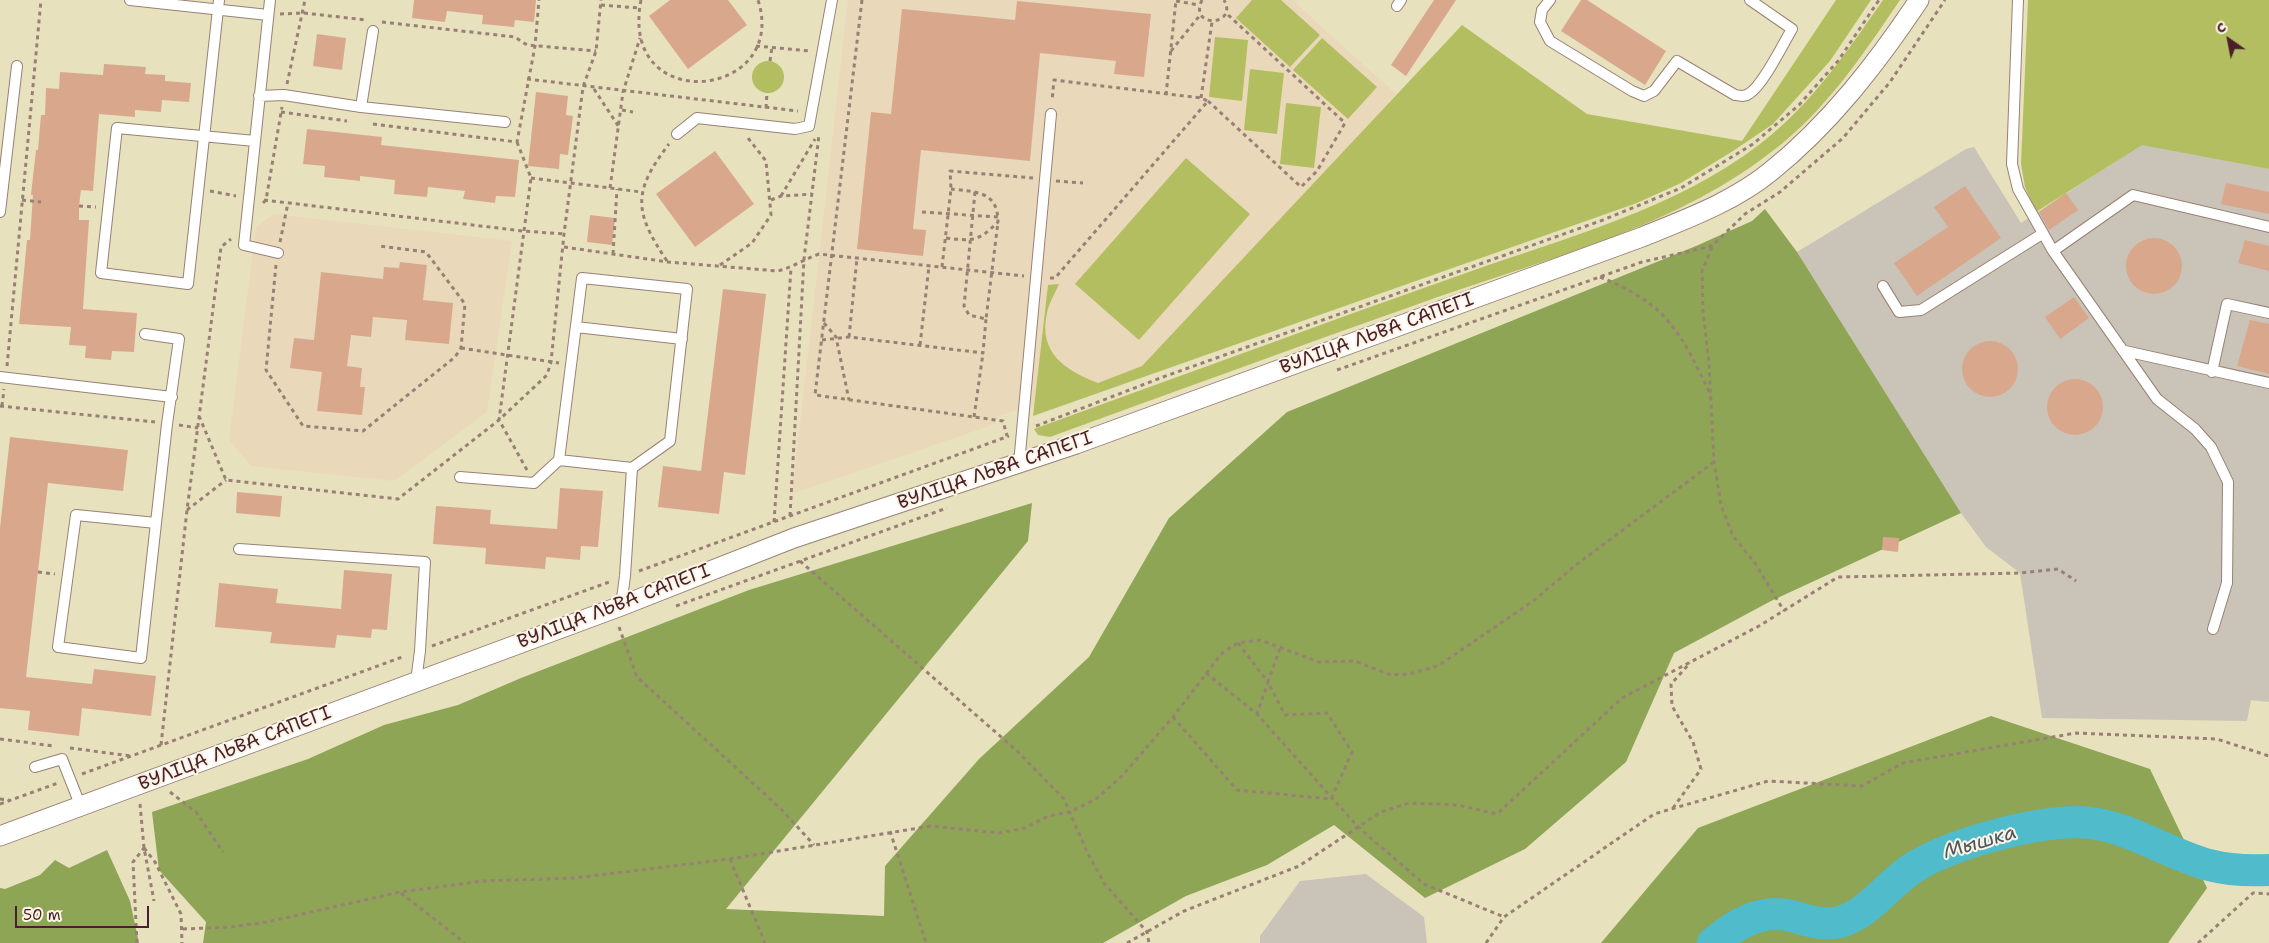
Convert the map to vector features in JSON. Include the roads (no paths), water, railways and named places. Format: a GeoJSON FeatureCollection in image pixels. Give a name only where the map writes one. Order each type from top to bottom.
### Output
{"type":"FeatureCollection","features":[{"type":"Feature","properties":{"kind":"street","name":"ВУЛІЦА ЛЬВА САПЕГІ"},"geometry":{"type":"LineString","coordinates":[[0,836],[621,606],[794,538],[1019,464],[1642,237],[1711,209],[1770,173],[1821,126],[1884,53],[1919,0]]}},
{"type":"Feature","properties":{"kind":"lane"},"geometry":{"type":"LineString","coordinates":[[130,0],[219,5],[268,15]]}},
{"type":"Feature","properties":{"kind":"lane"},"geometry":{"type":"LineString","coordinates":[[270,0],[244,245],[278,252]]}},
{"type":"Feature","properties":{"kind":"lane"},"geometry":{"type":"LineString","coordinates":[[676,134],[697,118],[795,129],[810,126],[832,0]]}},
{"type":"Feature","properties":{"kind":"lane"},"geometry":{"type":"LineString","coordinates":[[1550,0],[1542,10],[1540,22],[1550,41],[1632,91],[1644,96],[1654,91],[1677,61],[1742,97],[1751,93],[1760,83],[1792,29],[1750,0]]}},
{"type":"Feature","properties":{"kind":"lane"},"geometry":{"type":"LineString","coordinates":[[2018,0],[2012,164],[2018,189],[2052,251],[2125,351],[2157,400],[2194,429],[2211,447],[2228,482],[2227,583],[2214,629]]}},
{"type":"Feature","properties":{"kind":"lane"},"geometry":{"type":"LineString","coordinates":[[219,5],[204,135],[188,284],[100,273],[117,128],[204,135],[255,141]]}},
{"type":"Feature","properties":{"kind":"lane"},"geometry":{"type":"LineString","coordinates":[[362,107],[373,31]]}},
{"type":"Feature","properties":{"kind":"lane"},"geometry":{"type":"LineString","coordinates":[[0,212],[17,66]]}},
{"type":"Feature","properties":{"kind":"lane"},"geometry":{"type":"LineString","coordinates":[[260,96],[284,95],[362,107],[505,122]]}},
{"type":"Feature","properties":{"kind":"lane"},"geometry":{"type":"LineString","coordinates":[[1019,464],[1021,431],[1026,407],[1035,278],[1051,114]]}},
{"type":"Feature","properties":{"kind":"lane"},"geometry":{"type":"LineString","coordinates":[[2052,251],[2133,195],[2269,227]]}},
{"type":"Feature","properties":{"kind":"lane"},"geometry":{"type":"LineString","coordinates":[[1883,286],[1899,312],[1921,310],[2042,234]]}},
{"type":"Feature","properties":{"kind":"lane"},"geometry":{"type":"LineString","coordinates":[[460,477],[534,484],[559,460],[582,278],[687,289],[670,441],[632,468],[559,460]]}},
{"type":"Feature","properties":{"kind":"lane"},"geometry":{"type":"LineString","coordinates":[[2212,372],[2227,304],[2269,313]]}},
{"type":"Feature","properties":{"kind":"lane"},"geometry":{"type":"LineString","coordinates":[[576,327],[682,339]]}},
{"type":"Feature","properties":{"kind":"lane"},"geometry":{"type":"LineString","coordinates":[[145,334],[179,339],[167,424],[156,523],[141,658],[58,647],[76,515],[156,523]]}},
{"type":"Feature","properties":{"kind":"lane"},"geometry":{"type":"LineString","coordinates":[[2125,351],[2212,372],[2269,383]]}},
{"type":"Feature","properties":{"kind":"lane"},"geometry":{"type":"LineString","coordinates":[[3,378],[172,397]]}},
{"type":"Feature","properties":{"kind":"lane"},"geometry":{"type":"LineString","coordinates":[[621,606],[625,576],[632,468]]}},
{"type":"Feature","properties":{"kind":"lane"},"geometry":{"type":"LineString","coordinates":[[239,549],[425,562],[420,651],[416,681]]}},
{"type":"Feature","properties":{"kind":"lane"},"geometry":{"type":"LineString","coordinates":[[36,767],[62,759],[81,807]]}},
{"type":"Feature","properties":{"kind":"waterway","name":"Мышка"},"geometry":{"type":"LineString","coordinates":[[1713,943],[1740,924],[1750,919],[1770,914],[1781,914],[1822,923],[1840,922],[1860,913],[1902,876],[1926,861],[1967,844],[1990,837],[2057,823],[2094,823],[2111,827],[2192,860],[2216,867],[2239,870],[2269,870]]}}]}
